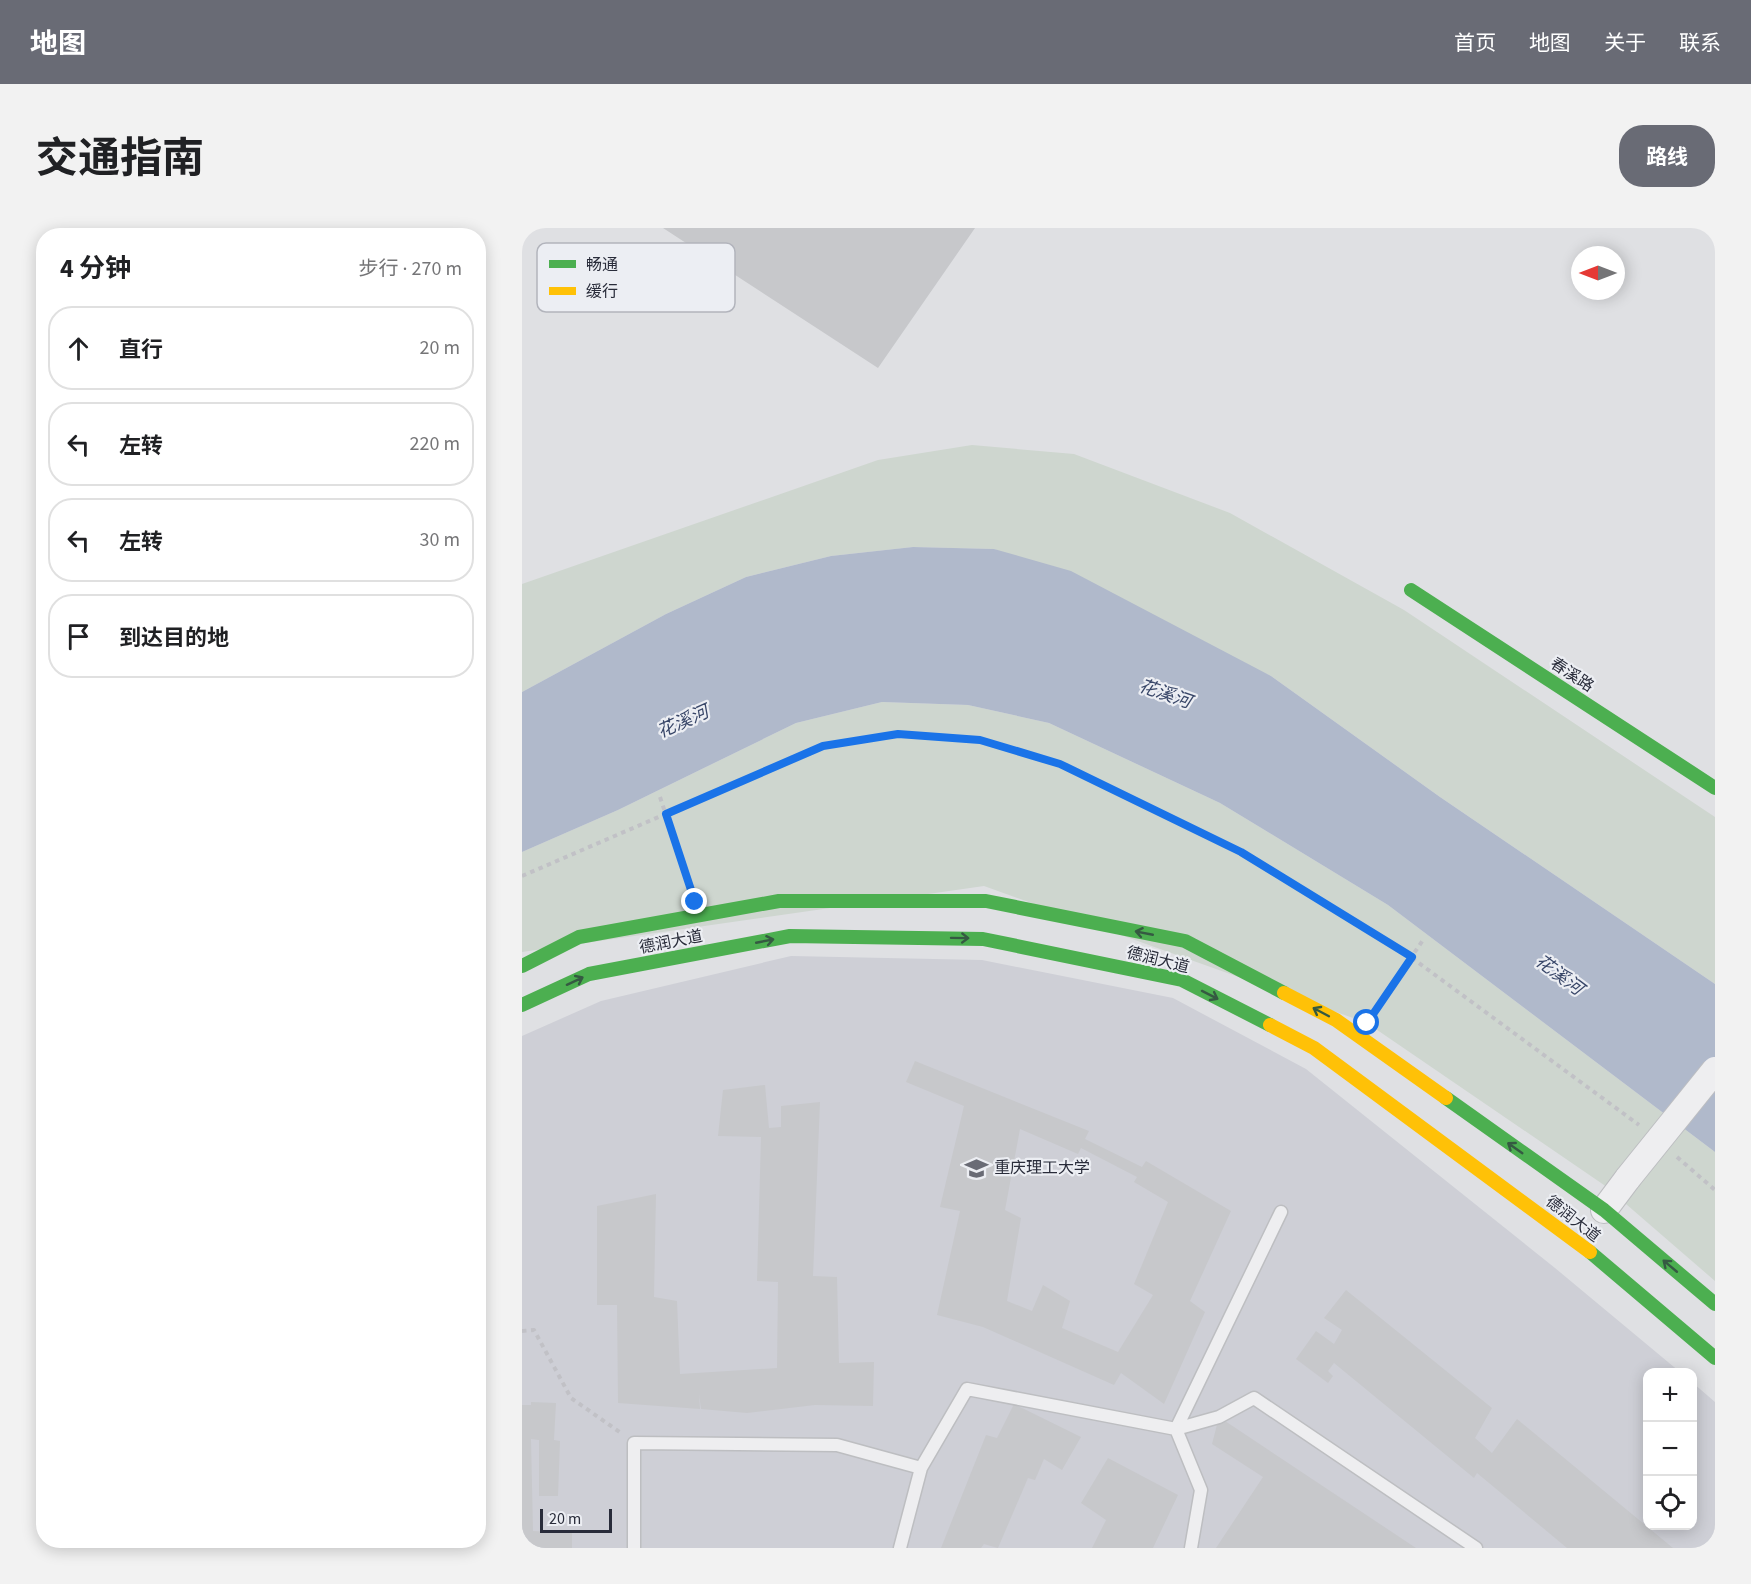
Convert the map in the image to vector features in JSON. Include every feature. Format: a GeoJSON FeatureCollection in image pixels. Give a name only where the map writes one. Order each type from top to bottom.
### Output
{"type":"FeatureCollection","features":[{"type":"Feature","properties":{"kind":"main road","name":"春溪路"},"geometry":{"type":"LineString","coordinates":[[1411,590],[1715,788]]}},
{"type":"Feature","properties":{"kind":"main road","name":"德润大道"},"geometry":{"type":"LineString","coordinates":[[522,966],[579,937],[779,902],[986,901],[1185,941],[1336,1020],[1604,1210],[1715,1304]]}},
{"type":"Feature","properties":{"kind":"main road","name":"德润大道"},"geometry":{"type":"LineString","coordinates":[[522,1005],[590,974],[790,936],[983,939],[1182,980],[1314,1048],[1570,1235],[1715,1358]]}},
{"type":"Feature","properties":{"kind":"street"},"geometry":{"type":"LineString","coordinates":[[1604,1210],[1715,1070]]}},
{"type":"Feature","properties":{"kind":"lane"},"geometry":{"type":"LineString","coordinates":[[1191,1548],[1201,1490],[1176,1429],[1281,1212]]}},
{"type":"Feature","properties":{"kind":"lane"},"geometry":{"type":"LineString","coordinates":[[900,1548],[921,1468],[967,1389],[1176,1429],[1219,1417],[1254,1398],[1476,1548]]}},
{"type":"Feature","properties":{"kind":"lane"},"geometry":{"type":"LineString","coordinates":[[634,1548],[634,1443],[837,1445],[921,1468]]}},
{"type":"Feature","properties":{"kind":"path"},"geometry":{"type":"LineString","coordinates":[[522,876],[823,746],[898,734],[980,740],[1060,764],[1241,852],[1412,957],[1646,1130]]}},
{"type":"Feature","properties":{"kind":"path"},"geometry":{"type":"LineString","coordinates":[[660,796],[692,891]]}},
{"type":"Feature","properties":{"kind":"path"},"geometry":{"type":"LineString","coordinates":[[1373,1014],[1424,940]]}},
{"type":"Feature","properties":{"kind":"path"},"geometry":{"type":"LineString","coordinates":[[1672,1153],[1715,1190]]}},
{"type":"Feature","properties":{"kind":"path"},"geometry":{"type":"LineString","coordinates":[[522,1331],[534,1330],[571,1398],[634,1443]]}},
{"type":"Feature","properties":{"kind":"shaded area"},"geometry":{"type":"Polygon","coordinates":[[[972,445],[1074,454],[1230,513],[1404,610],[1715,817],[1715,984],[1440,797],[1271,676],[994,549],[913,547],[831,556],[746,577],[666,614],[522,692],[522,584],[878,460],[972,445]]]}},
{"type":"Feature","properties":{"kind":"shaded area"},"geometry":{"type":"Polygon","coordinates":[[[882,702],[968,705],[1049,723],[1220,803],[1388,905],[1715,1152],[1715,1281],[1604,1185],[1367,1023],[984,886],[522,952],[522,852],[618,810],[796,723],[882,702]]]}},
{"type":"Feature","properties":{"kind":"shaded area","name":"重庆理工大学"},"geometry":{"type":"Polygon","coordinates":[[[791,956],[982,960],[1173,998],[1306,1069],[1555,1268],[1675,1368],[1643,1368],[1643,1530],[1697,1530],[1697,1386],[1715,1402],[1715,1548],[522,1548],[522,1036],[601,1001],[791,956]]]}},
{"type":"Feature","properties":{"kind":"water","name":"花溪河"},"geometry":{"type":"Polygon","coordinates":[[[913,547],[994,549],[1071,571],[1271,676],[1440,797],[1715,984],[1715,1152],[1388,905],[1220,803],[1049,723],[968,705],[882,702],[796,723],[618,810],[522,852],[522,692],[666,614],[746,577],[831,556],[913,547]]]}},
{"type":"Feature","properties":{"kind":"building"},"geometry":{"type":"Polygon","coordinates":[[[663,228],[975,228],[878,368],[735,275],[735,243],[686,243],[663,228]]]}},
{"type":"Feature","properties":{"kind":"building"},"geometry":{"type":"Polygon","coordinates":[[[915,1061],[1089,1131],[1085,1139],[1142,1167],[1146,1161],[1231,1211],[1190,1301],[1205,1312],[1164,1404],[1121,1373],[1114,1385],[983,1327],[937,1315],[960,1211],[940,1207],[964,1106],[906,1082],[915,1061]],[[1020,1129],[1005,1210],[1021,1218],[1007,1301],[1032,1311],[1043,1285],[1070,1301],[1062,1328],[1118,1352],[1153,1295],[1134,1284],[1168,1202],[1134,1182],[1137,1177],[1081,1148],[1078,1154],[1020,1129]]]}},
{"type":"Feature","properties":{"kind":"building"},"geometry":{"type":"Polygon","coordinates":[[[765,1085],[769,1128],[781,1127],[781,1106],[820,1102],[813,1276],[837,1277],[839,1363],[874,1362],[873,1406],[815,1405],[747,1413],[701,1409],[699,1394],[700,1409],[618,1403],[617,1305],[597,1305],[597,1206],[656,1194],[654,1297],[677,1301],[680,1374],[777,1368],[778,1282],[757,1281],[761,1137],[718,1136],[723,1090],[765,1085]]]}},
{"type":"Feature","properties":{"kind":"building"},"geometry":{"type":"Polygon","coordinates":[[[1346,1290],[1492,1408],[1475,1438],[1492,1453],[1517,1419],[1643,1523],[1643,1530],[1651,1530],[1673,1548],[1567,1548],[1477,1473],[1474,1478],[1334,1363],[1328,1371],[1333,1376],[1328,1383],[1296,1359],[1316,1331],[1334,1344],[1342,1330],[1324,1318],[1346,1290]]]}},
{"type":"Feature","properties":{"kind":"building"},"geometry":{"type":"Polygon","coordinates":[[[531,1402],[556,1403],[554,1440],[560,1441],[558,1496],[539,1496],[539,1440],[531,1439],[533,1531],[572,1533],[572,1548],[522,1548],[522,1405],[531,1405],[531,1402]]]}},
{"type":"Feature","properties":{"kind":"building"},"geometry":{"type":"Polygon","coordinates":[[[1014,1404],[1081,1437],[1062,1470],[1044,1459],[1035,1480],[1028,1478],[998,1548],[984,1544],[981,1548],[941,1548],[986,1435],[997,1438],[1014,1404]]]}},
{"type":"Feature","properties":{"kind":"building"},"geometry":{"type":"Polygon","coordinates":[[[1219,1417],[1416,1548],[1216,1548],[1263,1477],[1212,1444],[1219,1417]]]}},
{"type":"Feature","properties":{"kind":"building"},"geometry":{"type":"Polygon","coordinates":[[[1108,1458],[1178,1495],[1153,1548],[1092,1548],[1106,1520],[1081,1503],[1108,1458]]]}},
{"type":"Feature","properties":{"kind":"traffic: fast"},"geometry":{"type":"LineString","coordinates":[[1411,590],[1715,788]]}},
{"type":"Feature","properties":{"kind":"traffic: fast"},"geometry":{"type":"LineString","coordinates":[[522,966],[579,937],[779,901],[986,901],[1185,941],[1284,993]]}},
{"type":"Feature","properties":{"kind":"traffic: fast"},"geometry":{"type":"LineString","coordinates":[[522,1005],[589,974],[790,936],[983,939],[1182,980],[1270,1025]]}},
{"type":"Feature","properties":{"kind":"traffic: fast"},"geometry":{"type":"LineString","coordinates":[[1446,1098],[1604,1210],[1715,1304]]}},
{"type":"Feature","properties":{"kind":"traffic: fast"},"geometry":{"type":"LineString","coordinates":[[1590,1252],[1715,1358]]}},
{"type":"Feature","properties":{"kind":"traffic: slow"},"geometry":{"type":"LineString","coordinates":[[1284,993],[1336,1020],[1446,1098]]}},
{"type":"Feature","properties":{"kind":"traffic: slow"},"geometry":{"type":"LineString","coordinates":[[1270,1025],[1314,1048],[1590,1252]]}},
{"type":"Feature","properties":{"kind":"place","name":"重庆理工大学"},"geometry":{"type":"Point","coordinates":[976,1168]}},
{"type":"Feature","properties":{"kind":"route"},"geometry":{"type":"LineString","coordinates":[[695,902],[666,814],[823,746],[898,734],[980,740],[1060,764],[1241,852],[1412,957],[1367,1023]]}}]}
